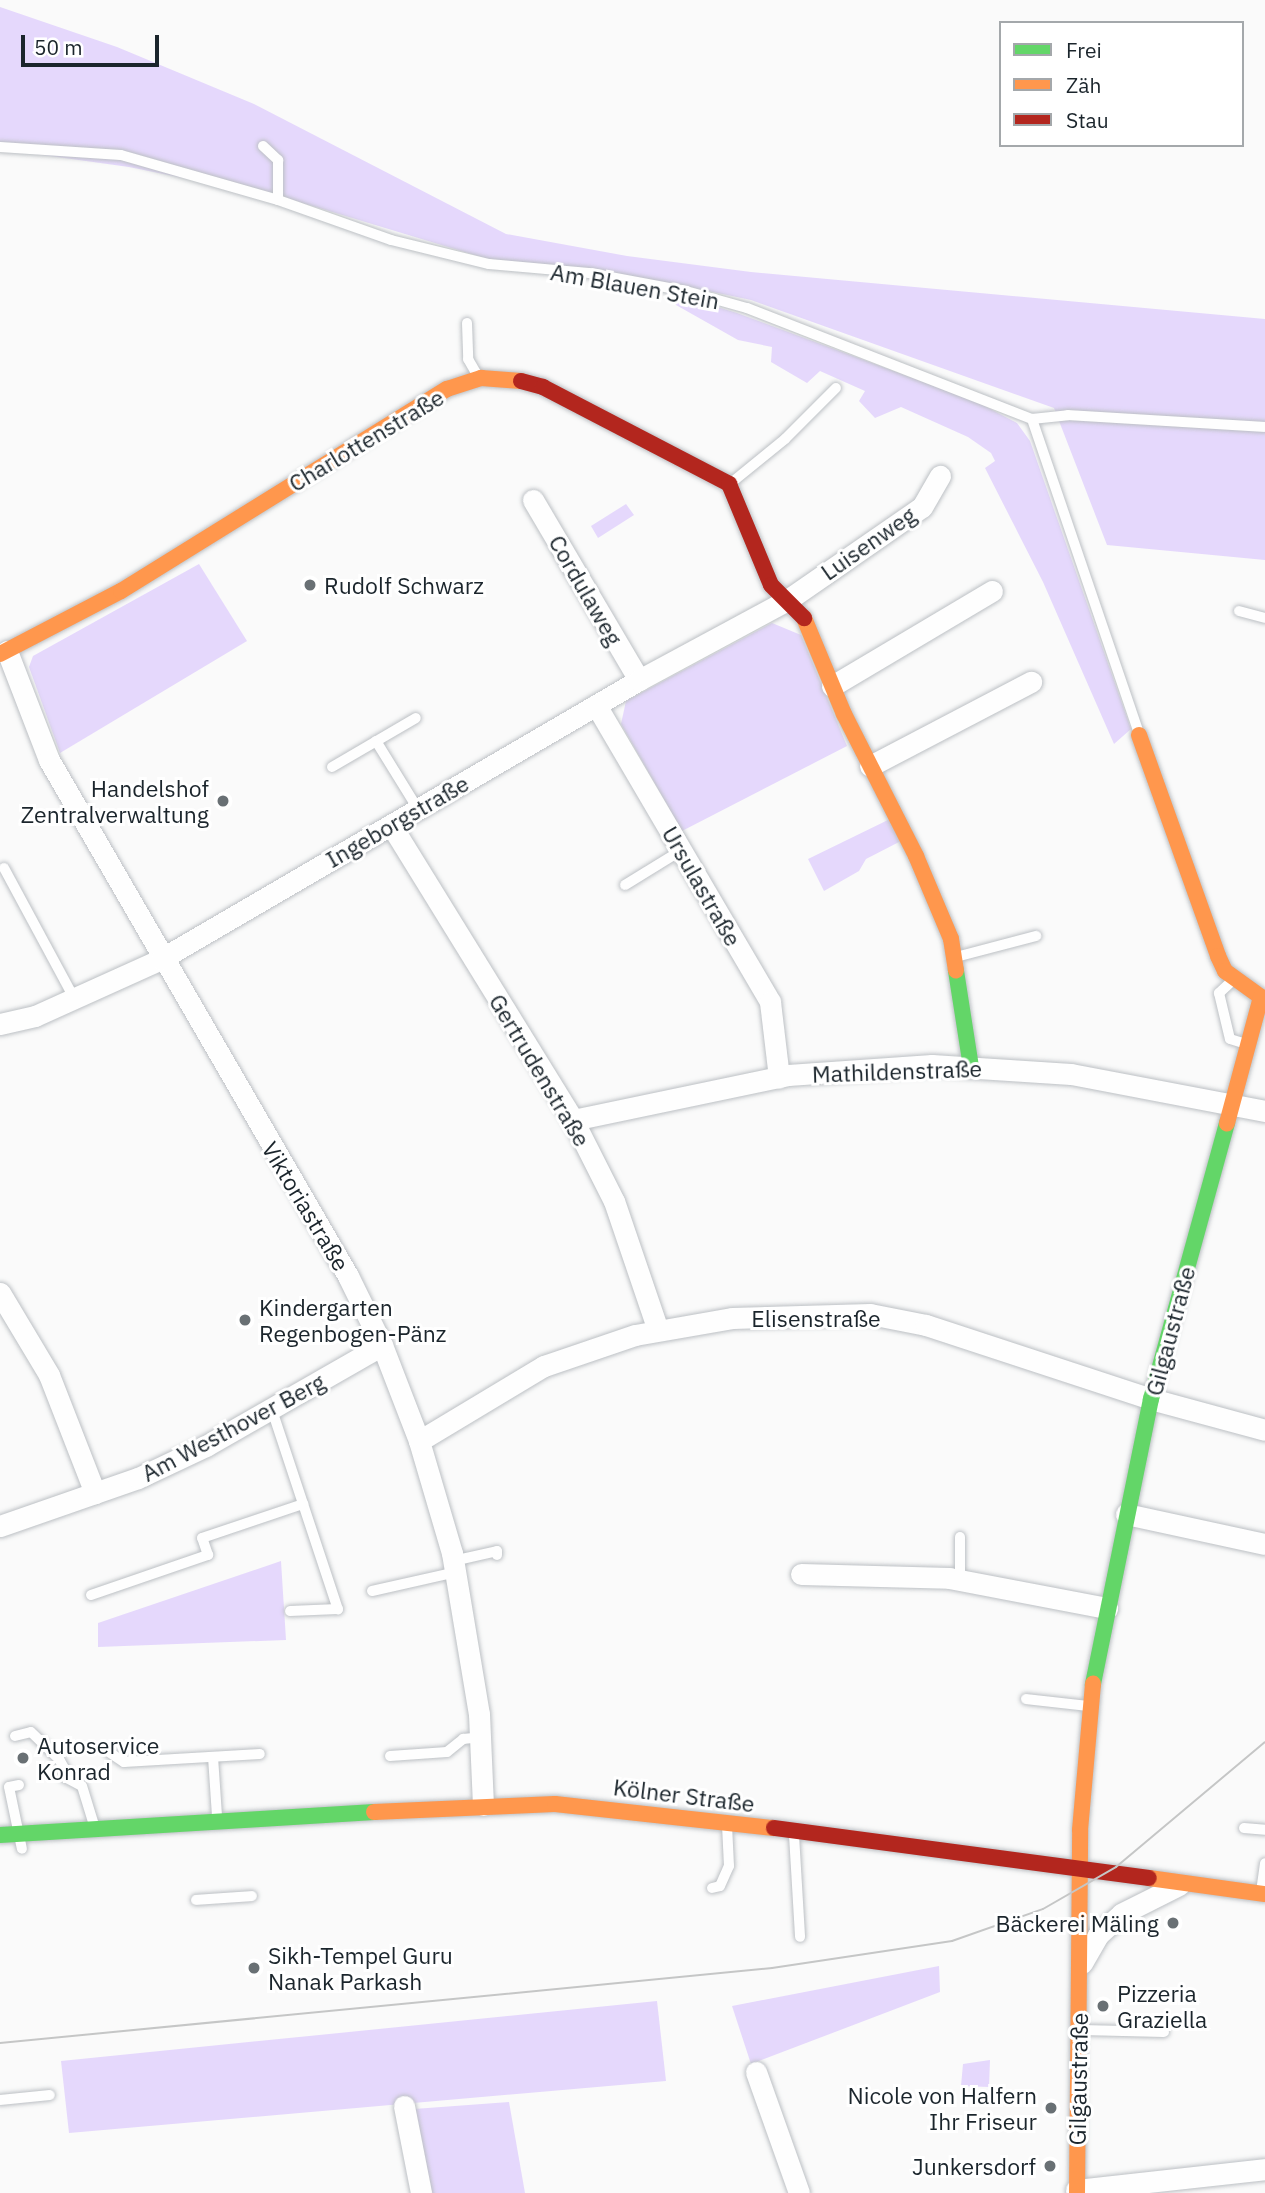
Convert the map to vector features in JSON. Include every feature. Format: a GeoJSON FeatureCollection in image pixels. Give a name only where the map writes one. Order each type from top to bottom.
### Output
{"type":"FeatureCollection","features":[{"type":"Feature","properties":{"kind":"street","name":"Charlottenstraße"},"geometry":{"type":"LineString","coordinates":[[3,653],[121,591],[447,389],[480,378],[509,378],[543,387],[703,467],[729,484]]}},
{"type":"Feature","properties":{"kind":"street","name":"Luisenweg"},"geometry":{"type":"LineString","coordinates":[[786,601],[922,507],[940,476]]}},
{"type":"Feature","properties":{"kind":"street"},"geometry":{"type":"LineString","coordinates":[[729,484],[771,585],[807,621],[832,686],[916,856],[956,957],[971,1066]]}},
{"type":"Feature","properties":{"kind":"street","name":"Cordulaweg"},"geometry":{"type":"LineString","coordinates":[[533,500],[639,680]]}},
{"type":"Feature","properties":{"kind":"street"},"geometry":{"type":"LineString","coordinates":[[832,686],[992,591]]}},
{"type":"Feature","properties":{"kind":"street","name":"Ingeborgstraße"},"geometry":{"type":"LineString","coordinates":[[0,1024],[35,1016],[161,958],[639,680],[786,601]]}},
{"type":"Feature","properties":{"kind":"street","name":"Viktoriastraße"},"geometry":{"type":"LineString","coordinates":[[3,653],[49,760],[161,958],[348,1276],[382,1345],[419,1441],[454,1566],[481,1737],[483,1805]]}},
{"type":"Feature","properties":{"kind":"street"},"geometry":{"type":"LineString","coordinates":[[870,766],[1031,682]]}},
{"type":"Feature","properties":{"kind":"street","name":"Ursulastraße"},"geometry":{"type":"LineString","coordinates":[[596,705],[770,1002],[779,1077]]}},
{"type":"Feature","properties":{"kind":"street","name":"Gilgaustraße"},"geometry":{"type":"LineString","coordinates":[[1076,2191],[1081,1964],[1080,1871],[1090,1707],[1107,1608],[1151,1399],[1234,1103],[1255,1042],[1264,994],[1234,979],[1218,956],[1139,735]]}},
{"type":"Feature","properties":{"kind":"street","name":"Gertrudenstraße"},"geometry":{"type":"LineString","coordinates":[[391,825],[573,1120],[614,1201],[658,1331]]}},
{"type":"Feature","properties":{"kind":"street","name":"Mathildenstraße"},"geometry":{"type":"LineString","coordinates":[[573,1120],[779,1077],[971,1066],[1071,1074],[1265,1111]]}},
{"type":"Feature","properties":{"kind":"street"},"geometry":{"type":"LineString","coordinates":[[0,1293],[49,1375],[95,1493]]}},
{"type":"Feature","properties":{"kind":"street","name":"Elisenstraße"},"geometry":{"type":"LineString","coordinates":[[419,1441],[544,1366],[658,1331],[732,1318],[870,1314],[926,1325],[1151,1399],[1265,1430]]}},
{"type":"Feature","properties":{"kind":"street","name":"Am Westhover Berg"},"geometry":{"type":"LineString","coordinates":[[0,1526],[95,1493],[197,1450],[272,1410],[382,1345]]}},
{"type":"Feature","properties":{"kind":"street"},"geometry":{"type":"LineString","coordinates":[[1126,1514],[1265,1544]]}},
{"type":"Feature","properties":{"kind":"street"},"geometry":{"type":"LineString","coordinates":[[801,1574],[960,1580],[1107,1608]]}},
{"type":"Feature","properties":{"kind":"street","name":"Kölner Straße"},"geometry":{"type":"LineString","coordinates":[[0,1856],[20,1842],[95,1828],[218,1818],[483,1805],[591,1807],[794,1830],[1263,1894]]}},
{"type":"Feature","properties":{"kind":"street","name":"Kölner Straße"},"geometry":{"type":"LineString","coordinates":[[0,1835],[20,1842]]}},
{"type":"Feature","properties":{"kind":"street","name":"Gilgaustraße"},"geometry":{"type":"LineString","coordinates":[[1081,1964],[1098,1934],[1121,1914],[1181,1884]]}},
{"type":"Feature","properties":{"kind":"street"},"geometry":{"type":"LineString","coordinates":[[756,2072],[799,2193]]}},
{"type":"Feature","properties":{"kind":"street"},"geometry":{"type":"LineString","coordinates":[[404,2106],[421,2193]]}},
{"type":"Feature","properties":{"kind":"street"},"geometry":{"type":"LineString","coordinates":[[1076,2191],[1265,2169]]}},
{"type":"Feature","properties":{"kind":"lane"},"geometry":{"type":"LineString","coordinates":[[263,146],[278,160],[278,200]]}},
{"type":"Feature","properties":{"kind":"lane","name":"Am Blauen Stein"},"geometry":{"type":"LineString","coordinates":[[0,147],[121,155],[278,200],[391,240],[489,264],[589,273],[686,291],[747,308],[1031,419],[1068,415],[1265,427]]}},
{"type":"Feature","properties":{"kind":"lane"},"geometry":{"type":"LineString","coordinates":[[467,323],[468,359],[480,378]]}},
{"type":"Feature","properties":{"kind":"lane"},"geometry":{"type":"LineString","coordinates":[[729,484],[785,439],[836,388]]}},
{"type":"Feature","properties":{"kind":"lane"},"geometry":{"type":"LineString","coordinates":[[1031,419],[1139,735]]}},
{"type":"Feature","properties":{"kind":"lane"},"geometry":{"type":"LineString","coordinates":[[1239,611],[1265,618]]}},
{"type":"Feature","properties":{"kind":"lane"},"geometry":{"type":"LineString","coordinates":[[332,767],[416,718]]}},
{"type":"Feature","properties":{"kind":"lane"},"geometry":{"type":"LineString","coordinates":[[376,741],[418,809]]}},
{"type":"Feature","properties":{"kind":"lane"},"geometry":{"type":"LineString","coordinates":[[625,886],[682,850]]}},
{"type":"Feature","properties":{"kind":"lane"},"geometry":{"type":"LineString","coordinates":[[4,868],[74,998]]}},
{"type":"Feature","properties":{"kind":"lane"},"geometry":{"type":"LineString","coordinates":[[956,957],[1036,936]]}},
{"type":"Feature","properties":{"kind":"lane"},"geometry":{"type":"LineString","coordinates":[[1234,979],[1219,993],[1230,1040],[1255,1042]]}},
{"type":"Feature","properties":{"kind":"lane"},"geometry":{"type":"LineString","coordinates":[[272,1410],[338,1609],[290,1611]]}},
{"type":"Feature","properties":{"kind":"lane"},"geometry":{"type":"LineString","coordinates":[[91,1594],[208,1555],[202,1538],[303,1504]]}},
{"type":"Feature","properties":{"kind":"lane"},"geometry":{"type":"LineString","coordinates":[[960,1580],[961,1537]]}},
{"type":"Feature","properties":{"kind":"lane"},"geometry":{"type":"LineString","coordinates":[[372,1591],[497,1551],[497,1555]]}},
{"type":"Feature","properties":{"kind":"lane"},"geometry":{"type":"LineString","coordinates":[[1026,1699],[1090,1707]]}},
{"type":"Feature","properties":{"kind":"lane"},"geometry":{"type":"LineString","coordinates":[[15,1736],[31,1732],[59,1759],[65,1776],[82,1786],[95,1828]]}},
{"type":"Feature","properties":{"kind":"lane"},"geometry":{"type":"LineString","coordinates":[[390,1756],[447,1752],[463,1739],[481,1737]]}},
{"type":"Feature","properties":{"kind":"lane"},"geometry":{"type":"LineString","coordinates":[[109,1752],[124,1762],[260,1754]]}},
{"type":"Feature","properties":{"kind":"lane"},"geometry":{"type":"LineString","coordinates":[[214,1757],[218,1818]]}},
{"type":"Feature","properties":{"kind":"lane"},"geometry":{"type":"LineString","coordinates":[[19,1785],[9,1787],[20,1842]]}},
{"type":"Feature","properties":{"kind":"lane"},"geometry":{"type":"LineString","coordinates":[[712,1888],[720,1886],[729,1866],[727,1822]]}},
{"type":"Feature","properties":{"kind":"lane"},"geometry":{"type":"LineString","coordinates":[[1244,1828],[1265,1830]]}},
{"type":"Feature","properties":{"kind":"lane"},"geometry":{"type":"LineString","coordinates":[[794,1830],[800,1937]]}},
{"type":"Feature","properties":{"kind":"lane"},"geometry":{"type":"LineString","coordinates":[[1263,1894],[1265,1863]]}},
{"type":"Feature","properties":{"kind":"lane"},"geometry":{"type":"LineString","coordinates":[[196,1900],[252,1896]]}},
{"type":"Feature","properties":{"kind":"lane"},"geometry":{"type":"LineString","coordinates":[[1080,2029],[1164,2032]]}},
{"type":"Feature","properties":{"kind":"lane"},"geometry":{"type":"LineString","coordinates":[[0,2100],[50,2095]]}},
{"type":"Feature","properties":{"kind":"shaded area"},"geometry":{"type":"Polygon","coordinates":[[[0,7],[117,47],[254,104],[506,234],[627,256],[751,272],[1265,319],[1265,560],[1107,545],[1054,408],[751,300],[684,286],[491,260],[296,201],[129,167],[0,149],[0,7]]]}},
{"type":"Feature","properties":{"kind":"shaded area"},"geometry":{"type":"Polygon","coordinates":[[[665,291],[737,313],[977,402],[1017,423],[1030,441],[1131,729],[1114,744],[1043,582],[985,468],[995,461],[991,453],[968,437],[901,407],[875,418],[859,401],[865,391],[820,371],[807,383],[771,362],[772,347],[738,340],[676,305],[665,291]]]}},
{"type":"Feature","properties":{"kind":"shaded area"},"geometry":{"type":"Polygon","coordinates":[[[626,504],[634,515],[598,538],[591,526],[626,504]]]}},
{"type":"Feature","properties":{"kind":"shaded area"},"geometry":{"type":"Polygon","coordinates":[[[199,564],[247,641],[60,753],[29,667],[33,656],[199,564]]]}},
{"type":"Feature","properties":{"kind":"shaded area"},"geometry":{"type":"Polygon","coordinates":[[[772,623],[801,635],[847,746],[682,831],[621,724],[626,701],[772,623]]]}},
{"type":"Feature","properties":{"kind":"shaded area"},"geometry":{"type":"Polygon","coordinates":[[[890,819],[901,841],[866,859],[859,871],[824,891],[808,859],[890,819]]]}},
{"type":"Feature","properties":{"kind":"shaded area"},"geometry":{"type":"Polygon","coordinates":[[[281,1561],[286,1640],[98,1647],[98,1623],[281,1561]]]}},
{"type":"Feature","properties":{"kind":"shaded area"},"geometry":{"type":"Polygon","coordinates":[[[939,1966],[940,1992],[751,2064],[732,2006],[939,1966]]]}},
{"type":"Feature","properties":{"kind":"shaded area"},"geometry":{"type":"Polygon","coordinates":[[[657,2001],[666,2081],[69,2133],[61,2061],[657,2001]]]}},
{"type":"Feature","properties":{"kind":"shaded area"},"geometry":{"type":"Polygon","coordinates":[[[990,2060],[989,2087],[961,2086],[963,2064],[990,2060]]]}},
{"type":"Feature","properties":{"kind":"shaded area"},"geometry":{"type":"Polygon","coordinates":[[[509,2102],[525,2193],[427,2193],[414,2109],[509,2102]]]}},
{"type":"Feature","properties":{"kind":"tram line"},"geometry":{"type":"LineString","coordinates":[[0,2043],[772,1968],[952,1941],[1043,1909],[1116,1867],[1265,1742]]}},
{"type":"Feature","properties":{"kind":"traffic: fast"},"geometry":{"type":"LineString","coordinates":[[956,971],[971,1067]]}},
{"type":"Feature","properties":{"kind":"traffic: fast"},"geometry":{"type":"LineString","coordinates":[[1093,1684],[1151,1399],[1227,1123]]}},
{"type":"Feature","properties":{"kind":"traffic: fast"},"geometry":{"type":"LineString","coordinates":[[0,1835],[374,1812]]}},
{"type":"Feature","properties":{"kind":"traffic: slow"},"geometry":{"type":"LineString","coordinates":[[0,654],[121,591],[447,389],[481,378],[521,381]]}},
{"type":"Feature","properties":{"kind":"traffic: slow"},"geometry":{"type":"LineString","coordinates":[[804,618],[844,714],[916,856],[951,939],[956,971]]}},
{"type":"Feature","properties":{"kind":"traffic: slow"},"geometry":{"type":"LineString","coordinates":[[1139,735],[1218,956],[1225,971],[1261,997],[1227,1123]]}},
{"type":"Feature","properties":{"kind":"traffic: slow"},"geometry":{"type":"LineString","coordinates":[[1077,2193],[1080,1830],[1093,1684]]}},
{"type":"Feature","properties":{"kind":"traffic: slow"},"geometry":{"type":"LineString","coordinates":[[374,1812],[555,1804],[774,1828]]}},
{"type":"Feature","properties":{"kind":"traffic: slow"},"geometry":{"type":"LineString","coordinates":[[1149,1878],[1265,1894]]}},
{"type":"Feature","properties":{"kind":"traffic: jam"},"geometry":{"type":"LineString","coordinates":[[521,381],[543,387],[729,484],[771,585],[804,618]]}},
{"type":"Feature","properties":{"kind":"traffic: jam"},"geometry":{"type":"LineString","coordinates":[[774,1828],[1149,1878]]}},
{"type":"Feature","properties":{"kind":"place","name":"Rudolf Schwarz"},"geometry":{"type":"Point","coordinates":[310,585]}},
{"type":"Feature","properties":{"kind":"place","name":"Handelshof Zentralverwaltung"},"geometry":{"type":"Point","coordinates":[223,801]}},
{"type":"Feature","properties":{"kind":"place","name":"Kindergarten Regenbogen-Pänz"},"geometry":{"type":"Point","coordinates":[245,1320]}},
{"type":"Feature","properties":{"kind":"place","name":"Autoservice Konrad"},"geometry":{"type":"Point","coordinates":[23,1758]}},
{"type":"Feature","properties":{"kind":"place","name":"Bäckerei Mäling"},"geometry":{"type":"Point","coordinates":[1173,1923]}},
{"type":"Feature","properties":{"kind":"place","name":"Sikh-Tempel Guru Nanak Parkash"},"geometry":{"type":"Point","coordinates":[254,1968]}},
{"type":"Feature","properties":{"kind":"place","name":"Pizzeria Graziella"},"geometry":{"type":"Point","coordinates":[1103,2006]}},
{"type":"Feature","properties":{"kind":"place","name":"Nicole von Halfern Ihr Friseur"},"geometry":{"type":"Point","coordinates":[1051,2108]}},
{"type":"Feature","properties":{"kind":"place","name":"Junkersdorf"},"geometry":{"type":"Point","coordinates":[1050,2166]}}]}
